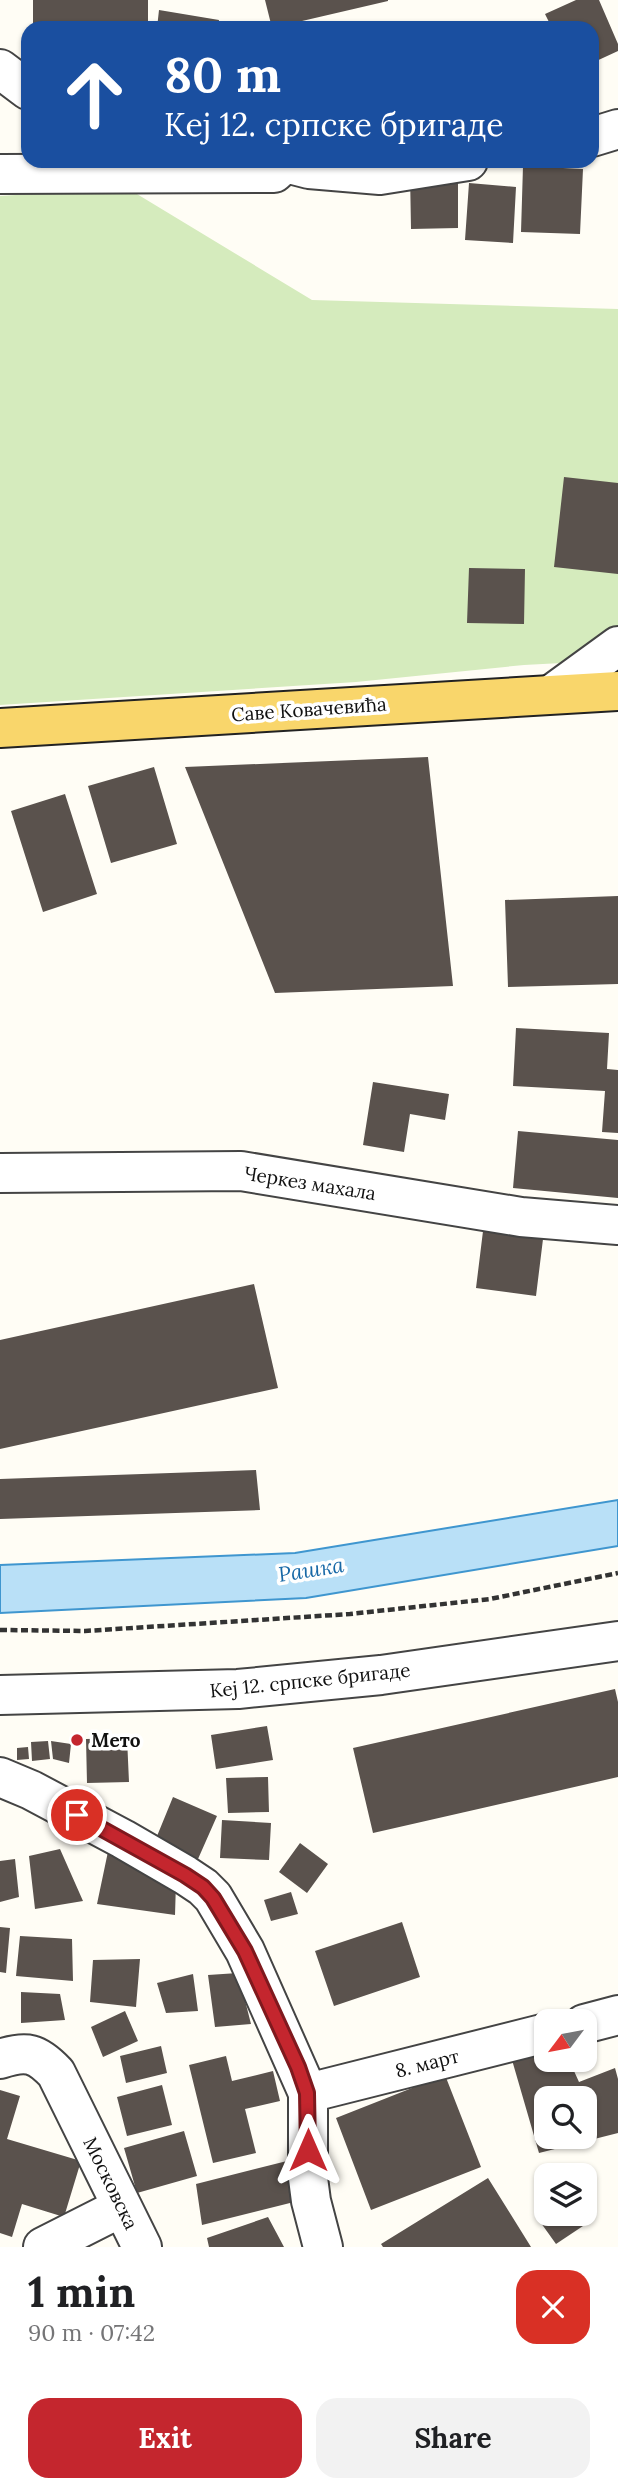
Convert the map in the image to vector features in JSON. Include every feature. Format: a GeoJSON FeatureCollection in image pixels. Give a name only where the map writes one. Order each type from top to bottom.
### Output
{"type":"FeatureCollection","features":[{"type":"Feature","properties":{"kind":"main road","name":"Саве Ковачевића"},"geometry":{"type":"LineString","coordinates":[[0,728],[618,691]]}},
{"type":"Feature","properties":{"kind":"street"},"geometry":{"type":"LineString","coordinates":[[0,69],[21,85]]}},
{"type":"Feature","properties":{"kind":"street"},"geometry":{"type":"LineString","coordinates":[[599,135],[618,129]]}},
{"type":"Feature","properties":{"kind":"street"},"geometry":{"type":"LineString","coordinates":[[0,174],[274,173],[277,168]]}},
{"type":"Feature","properties":{"kind":"street"},"geometry":{"type":"LineString","coordinates":[[305,168],[380,174],[421,168]]}},
{"type":"Feature","properties":{"kind":"street"},"geometry":{"type":"LineString","coordinates":[[552,694],[618,646]]}},
{"type":"Feature","properties":{"kind":"street","name":"Черкез махала"},"geometry":{"type":"LineString","coordinates":[[0,1173],[241,1171],[521,1217],[618,1226]]}},
{"type":"Feature","properties":{"kind":"street","name":"Кеј 12. српске бригаде"},"geometry":{"type":"LineString","coordinates":[[0,1695],[239,1689],[381,1675],[618,1641]]}},
{"type":"Feature","properties":{"kind":"street"},"geometry":{"type":"LineString","coordinates":[[0,1777],[31,1790],[123,1839],[185,1875],[203,1887],[213,1898],[245,1951],[307,2093],[308,2178],[323,2247]]}},
{"type":"Feature","properties":{"kind":"street"},"geometry":{"type":"LineString","coordinates":[[597,2021],[618,2015]]}},
{"type":"Feature","properties":{"kind":"street","name":"8. март"},"geometry":{"type":"LineString","coordinates":[[307,2093],[534,2036]]}},
{"type":"Feature","properties":{"kind":"street","name":"Московска"},"geometry":{"type":"LineString","coordinates":[[0,2059],[26,2053],[42,2059],[56,2073],[142,2247]]}},
{"type":"Feature","properties":{"kind":"street"},"geometry":{"type":"LineString","coordinates":[[43,2247],[122,2207]]}},
{"type":"Feature","properties":{"kind":"path"},"geometry":{"type":"LineString","coordinates":[[0,1630],[85,1631],[350,1614],[490,1599],[618,1573]]}},
{"type":"Feature","properties":{"kind":"green space"},"geometry":{"type":"Polygon","coordinates":[[[127,188],[312,300],[618,309],[618,660],[524,665],[356,682],[0,705],[0,196],[127,188]]]}},
{"type":"Feature","properties":{"kind":"water","name":"Рашка"},"geometry":{"type":"Polygon","coordinates":[[[618,1500],[618,1546],[306,1598],[0,1613],[0,1565],[295,1553],[618,1500]]]}},
{"type":"Feature","properties":{"kind":"building"},"geometry":{"type":"Polygon","coordinates":[[[33,0],[148,0],[148,21],[33,21],[33,0]]]}},
{"type":"Feature","properties":{"kind":"building"},"geometry":{"type":"Polygon","coordinates":[[[265,0],[388,0],[302,21],[270,21],[265,0]]]}},
{"type":"Feature","properties":{"kind":"building"},"geometry":{"type":"Polygon","coordinates":[[[576,0],[599,0],[618,44],[618,51],[599,60],[599,21],[548,21],[545,14],[576,0]]]}},
{"type":"Feature","properties":{"kind":"building"},"geometry":{"type":"Polygon","coordinates":[[[159,10],[219,20],[219,21],[158,21],[159,10]]]}},
{"type":"Feature","properties":{"kind":"building"},"geometry":{"type":"Polygon","coordinates":[[[523,168],[583,169],[580,234],[521,232],[523,168]]]}},
{"type":"Feature","properties":{"kind":"building"},"geometry":{"type":"Polygon","coordinates":[[[410,173],[458,173],[458,228],[411,229],[410,173]]]}},
{"type":"Feature","properties":{"kind":"building"},"geometry":{"type":"Polygon","coordinates":[[[469,183],[516,187],[513,243],[465,240],[469,183]]]}},
{"type":"Feature","properties":{"kind":"building"},"geometry":{"type":"Polygon","coordinates":[[[564,477],[618,483],[618,574],[554,567],[564,477]]]}},
{"type":"Feature","properties":{"kind":"building"},"geometry":{"type":"Polygon","coordinates":[[[469,568],[525,569],[524,624],[467,623],[469,568]]]}},
{"type":"Feature","properties":{"kind":"building"},"geometry":{"type":"Polygon","coordinates":[[[428,757],[453,986],[275,993],[185,767],[428,757]]]}},
{"type":"Feature","properties":{"kind":"building"},"geometry":{"type":"Polygon","coordinates":[[[154,767],[177,844],[111,863],[88,786],[154,767]]]}},
{"type":"Feature","properties":{"kind":"building"},"geometry":{"type":"Polygon","coordinates":[[[65,794],[97,894],[43,912],[11,811],[65,794]]]}},
{"type":"Feature","properties":{"kind":"building"},"geometry":{"type":"Polygon","coordinates":[[[618,896],[618,984],[508,987],[505,900],[618,896]]]}},
{"type":"Feature","properties":{"kind":"building"},"geometry":{"type":"Polygon","coordinates":[[[516,1028],[609,1033],[607,1069],[618,1070],[618,1133],[602,1132],[605,1091],[513,1086],[516,1028]]]}},
{"type":"Feature","properties":{"kind":"building"},"geometry":{"type":"Polygon","coordinates":[[[373,1082],[449,1094],[445,1120],[410,1114],[404,1152],[363,1145],[373,1082]]]}},
{"type":"Feature","properties":{"kind":"building"},"geometry":{"type":"Polygon","coordinates":[[[518,1131],[618,1140],[618,1198],[513,1188],[518,1131]]]}},
{"type":"Feature","properties":{"kind":"building"},"geometry":{"type":"Polygon","coordinates":[[[484,1223],[544,1231],[536,1296],[476,1288],[484,1223]]]}},
{"type":"Feature","properties":{"kind":"building"},"geometry":{"type":"Polygon","coordinates":[[[254,1284],[278,1388],[0,1449],[0,1340],[254,1284]]]}},
{"type":"Feature","properties":{"kind":"building"},"geometry":{"type":"Polygon","coordinates":[[[256,1470],[260,1510],[0,1519],[0,1479],[256,1470]]]}},
{"type":"Feature","properties":{"kind":"building"},"geometry":{"type":"Polygon","coordinates":[[[615,1689],[618,1702],[618,1777],[373,1833],[353,1748],[615,1689]]]}},
{"type":"Feature","properties":{"kind":"building"},"geometry":{"type":"Polygon","coordinates":[[[267,1726],[273,1760],[216,1769],[211,1735],[267,1726]]]}},
{"type":"Feature","properties":{"kind":"building"},"geometry":{"type":"Polygon","coordinates":[[[127,1738],[129,1782],[87,1783],[86,1739],[127,1738]]]}},
{"type":"Feature","properties":{"kind":"building"},"geometry":{"type":"Polygon","coordinates":[[[48,1741],[50,1759],[32,1761],[31,1742],[48,1741]]]}},
{"type":"Feature","properties":{"kind":"building"},"geometry":{"type":"Polygon","coordinates":[[[51,1741],[71,1744],[69,1763],[53,1759],[51,1741]]]}},
{"type":"Feature","properties":{"kind":"building"},"geometry":{"type":"Polygon","coordinates":[[[28,1747],[29,1759],[17,1760],[17,1748],[28,1747]]]}},
{"type":"Feature","properties":{"kind":"building"},"geometry":{"type":"Polygon","coordinates":[[[268,1777],[269,1812],[228,1813],[226,1778],[268,1777]]]}},
{"type":"Feature","properties":{"kind":"building"},"geometry":{"type":"Polygon","coordinates":[[[173,1797],[217,1816],[198,1859],[155,1841],[173,1797]]]}},
{"type":"Feature","properties":{"kind":"building"},"geometry":{"type":"Polygon","coordinates":[[[222,1820],[271,1823],[269,1860],[220,1858],[222,1820]]]}},
{"type":"Feature","properties":{"kind":"building"},"geometry":{"type":"Polygon","coordinates":[[[110,1842],[176,1882],[175,1915],[97,1904],[110,1842]]]}},
{"type":"Feature","properties":{"kind":"building"},"geometry":{"type":"Polygon","coordinates":[[[300,1843],[328,1864],[307,1893],[279,1872],[300,1843]]]}},
{"type":"Feature","properties":{"kind":"building"},"geometry":{"type":"Polygon","coordinates":[[[60,1849],[83,1901],[35,1909],[29,1856],[60,1849]]]}},
{"type":"Feature","properties":{"kind":"building"},"geometry":{"type":"Polygon","coordinates":[[[15,1859],[19,1897],[0,1902],[0,1861],[15,1859]]]}},
{"type":"Feature","properties":{"kind":"building"},"geometry":{"type":"Polygon","coordinates":[[[291,1892],[298,1914],[271,1921],[264,1900],[291,1892]]]}},
{"type":"Feature","properties":{"kind":"building"},"geometry":{"type":"Polygon","coordinates":[[[402,1922],[420,1977],[334,2006],[315,1951],[402,1922]]]}},
{"type":"Feature","properties":{"kind":"building"},"geometry":{"type":"Polygon","coordinates":[[[0,1927],[10,1928],[6,1973],[0,1972],[0,1927]]]}},
{"type":"Feature","properties":{"kind":"building"},"geometry":{"type":"Polygon","coordinates":[[[20,1936],[72,1939],[73,1981],[16,1976],[20,1936]]]}},
{"type":"Feature","properties":{"kind":"building"},"geometry":{"type":"Polygon","coordinates":[[[140,1959],[136,2007],[90,2002],[93,1960],[140,1959]]]}},
{"type":"Feature","properties":{"kind":"building"},"geometry":{"type":"Polygon","coordinates":[[[238,1973],[251,2024],[215,2027],[208,1975],[238,1973]]]}},
{"type":"Feature","properties":{"kind":"building"},"geometry":{"type":"Polygon","coordinates":[[[193,1974],[198,2011],[166,2013],[157,1983],[193,1974]]]}},
{"type":"Feature","properties":{"kind":"building"},"geometry":{"type":"Polygon","coordinates":[[[21,1992],[60,1994],[65,2020],[21,2023],[21,1992]]]}},
{"type":"Feature","properties":{"kind":"building"},"geometry":{"type":"Polygon","coordinates":[[[125,2011],[138,2041],[103,2057],[91,2027],[125,2011]]]}},
{"type":"Feature","properties":{"kind":"building"},"geometry":{"type":"Polygon","coordinates":[[[161,2046],[167,2073],[126,2083],[120,2056],[161,2046]]]}},
{"type":"Feature","properties":{"kind":"building"},"geometry":{"type":"Polygon","coordinates":[[[534,2054],[534,2072],[574,2072],[579,2082],[615,2068],[618,2079],[618,2133],[597,2138],[597,2086],[534,2086],[534,2136],[512,2060],[534,2054]]]}},
{"type":"Feature","properties":{"kind":"building"},"geometry":{"type":"Polygon","coordinates":[[[226,2056],[232,2081],[273,2071],[280,2101],[245,2109],[256,2153],[213,2163],[189,2065],[226,2056]]]}},
{"type":"Feature","properties":{"kind":"building"},"geometry":{"type":"Polygon","coordinates":[[[445,2075],[481,2167],[371,2210],[336,2118],[445,2075]]]}},
{"type":"Feature","properties":{"kind":"building"},"geometry":{"type":"Polygon","coordinates":[[[162,2085],[172,2125],[127,2136],[117,2097],[162,2085]]]}},
{"type":"Feature","properties":{"kind":"building"},"geometry":{"type":"Polygon","coordinates":[[[0,2090],[20,2096],[7,2139],[81,2161],[64,2217],[22,2204],[12,2237],[0,2233],[0,2090]]]}},
{"type":"Feature","properties":{"kind":"building"},"geometry":{"type":"Polygon","coordinates":[[[184,2131],[197,2176],[137,2193],[124,2148],[184,2131]]]}},
{"type":"Feature","properties":{"kind":"building"},"geometry":{"type":"Polygon","coordinates":[[[538,2149],[555,2149],[539,2153],[538,2149]]]}},
{"type":"Feature","properties":{"kind":"building"},"geometry":{"type":"Polygon","coordinates":[[[287,2161],[294,2202],[202,2225],[196,2184],[287,2161]]]}},
{"type":"Feature","properties":{"kind":"building"},"geometry":{"type":"Polygon","coordinates":[[[488,2178],[531,2247],[383,2247],[381,2244],[488,2178]]]}},
{"type":"Feature","properties":{"kind":"building"},"geometry":{"type":"Polygon","coordinates":[[[268,2217],[284,2247],[209,2247],[207,2238],[268,2217]]]}},
{"type":"Feature","properties":{"kind":"building"},"geometry":{"type":"Polygon","coordinates":[[[543,2226],[583,2226],[556,2244],[543,2226]]]}},
{"type":"Feature","properties":{"kind":"place","name":"Мето"},"geometry":{"type":"Point","coordinates":[77,1740]}},
{"type":"Feature","properties":{"kind":"route"},"geometry":{"type":"LineString","coordinates":[[77,1815],[185,1875],[203,1887],[213,1898],[245,1951],[298,2067],[307,2093],[308,2150]]}}]}
